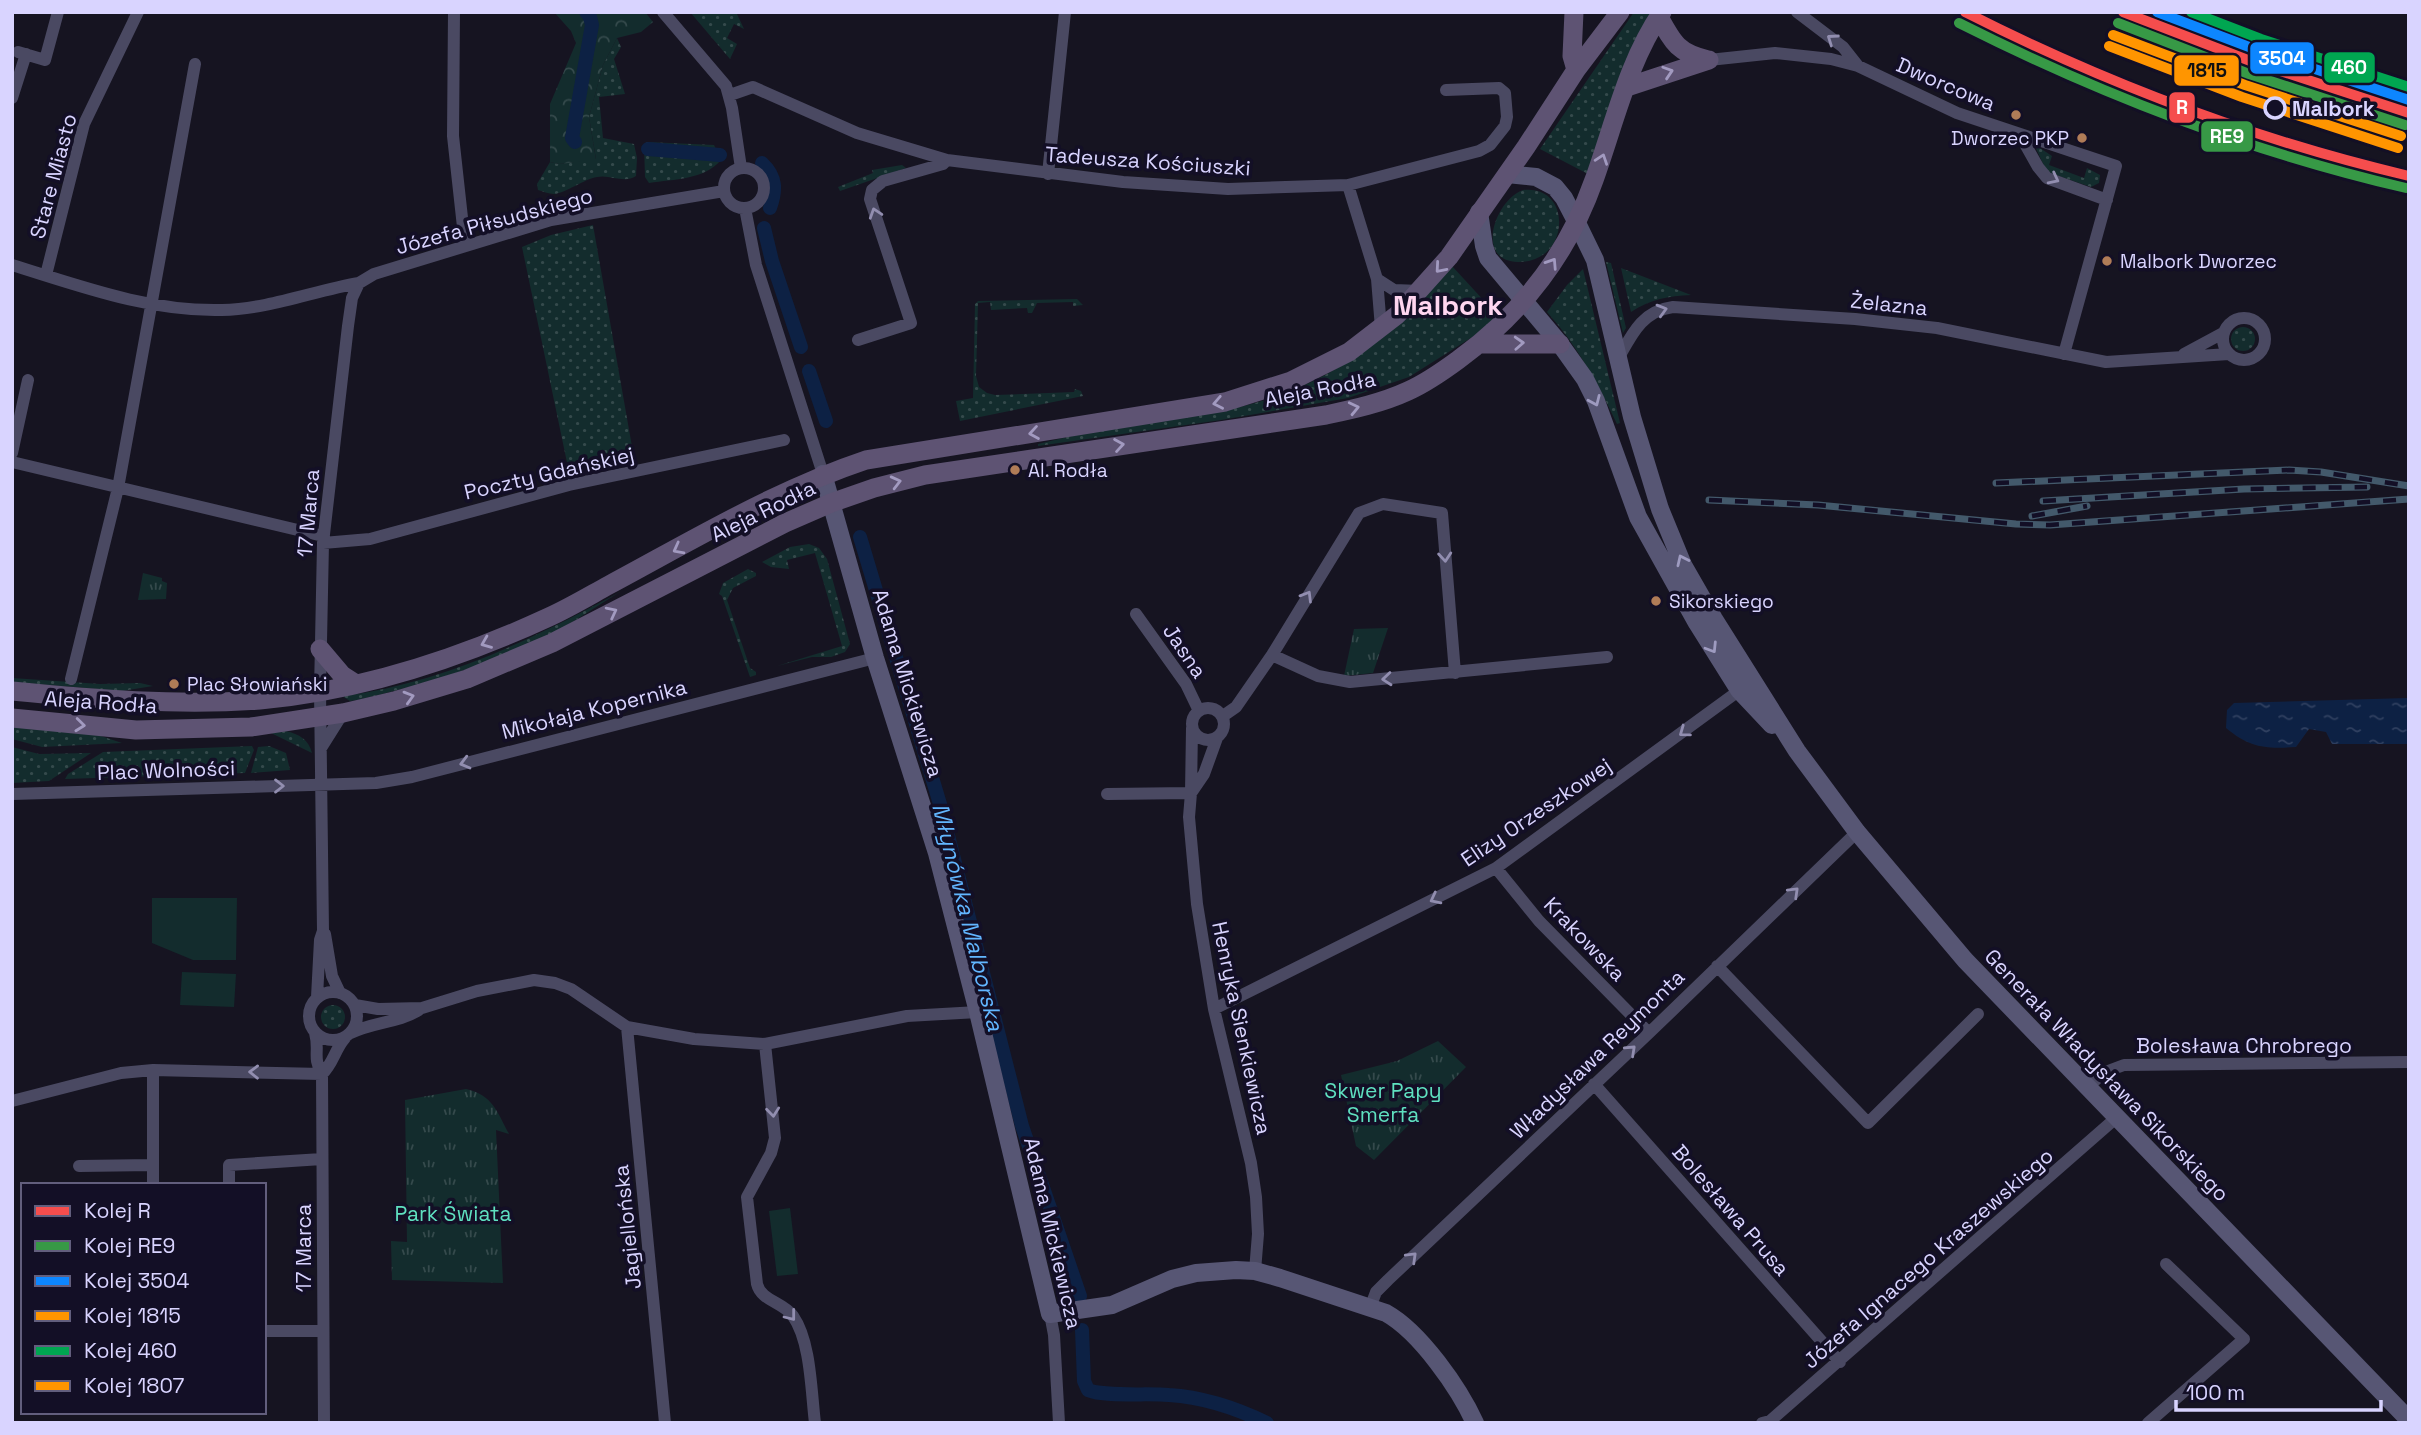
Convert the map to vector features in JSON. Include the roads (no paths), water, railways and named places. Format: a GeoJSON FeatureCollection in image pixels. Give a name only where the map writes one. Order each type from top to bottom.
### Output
{"type":"FeatureCollection","features":[{"type":"Feature","properties":{"kind":"main road"},"geometry":{"type":"LineString","coordinates":[[1574,12],[1572,55],[1576,70]]}},
{"type":"Feature","properties":{"kind":"main road"},"geometry":{"type":"LineString","coordinates":[[1479,212],[1576,70],[1620,12]]}},
{"type":"Feature","properties":{"kind":"main road"},"geometry":{"type":"LineString","coordinates":[[1661,15],[1673,43],[1688,55],[1709,60]]}},
{"type":"Feature","properties":{"kind":"main road"},"geometry":{"type":"LineString","coordinates":[[1524,301],[1549,270],[1577,223],[1642,47],[1661,15]]}},
{"type":"Feature","properties":{"kind":"main road"},"geometry":{"type":"LineString","coordinates":[[1626,87],[1709,60]]}},
{"type":"Feature","properties":{"kind":"main road"},"geometry":{"type":"LineString","coordinates":[[1507,174],[1536,177],[1550,183],[1564,198],[1577,223]]}},
{"type":"Feature","properties":{"kind":"main road","name":"Generała Władysława Sikorskiego"},"geometry":{"type":"LineString","coordinates":[[1479,212],[1483,246],[1488,258],[1560,344],[1585,379],[1596,401],[1638,517],[1697,623],[1857,832],[1965,960],[2402,1419]]}},
{"type":"Feature","properties":{"kind":"main road","name":"Aleja Rodła"},"geometry":{"type":"LineString","coordinates":[[12,691],[155,702],[262,699],[320,691],[410,671],[550,617],[823,474],[880,456],[1226,402],[1316,370],[1349,352],[1397,315],[1449,257],[1479,212]]}},
{"type":"Feature","properties":{"kind":"main road","name":"Generała Władysława Sikorskiego"},"geometry":{"type":"LineString","coordinates":[[1577,223],[1595,261],[1632,417],[1660,509],[1683,565],[1746,685]]}},
{"type":"Feature","properties":{"kind":"main road","name":"Aleja Rodła"},"geometry":{"type":"LineString","coordinates":[[12,718],[136,730],[251,727],[343,713],[434,690],[498,667],[552,643],[785,523],[874,488],[925,475],[1326,415],[1376,403],[1410,391],[1479,344],[1524,301]]}},
{"type":"Feature","properties":{"kind":"main road"},"geometry":{"type":"LineString","coordinates":[[1479,344],[1560,344]]}},
{"type":"Feature","properties":{"kind":"main road","name":"Adama Mickiewicza"},"geometry":{"type":"LineString","coordinates":[[823,474],[875,658],[937,853],[1050,1314]]}},
{"type":"Feature","properties":{"kind":"main road"},"geometry":{"type":"LineString","coordinates":[[320,649],[342,675],[356,684]]}},
{"type":"Feature","properties":{"kind":"main road"},"geometry":{"type":"LineString","coordinates":[[1050,1314],[1112,1305],[1172,1279],[1196,1273],[1255,1271],[1386,1313],[1400,1321],[1433,1357],[1475,1423]]}},
{"type":"Feature","properties":{"kind":"street"},"geometry":{"type":"LineString","coordinates":[[12,98],[22,53],[45,60],[58,12]]}},
{"type":"Feature","properties":{"kind":"street","name":"Stare Miasto"},"geometry":{"type":"LineString","coordinates":[[46,275],[84,124],[138,12]]}},
{"type":"Feature","properties":{"kind":"street"},"geometry":{"type":"LineString","coordinates":[[454,12],[453,136],[465,245]]}},
{"type":"Feature","properties":{"kind":"street"},"geometry":{"type":"LineString","coordinates":[[663,12],[722,79],[730,94],[741,168]]}},
{"type":"Feature","properties":{"kind":"street"},"geometry":{"type":"LineString","coordinates":[[1048,174],[1065,12]]}},
{"type":"Feature","properties":{"kind":"street","name":"Dworcowa"},"geometry":{"type":"LineString","coordinates":[[1797,12],[1843,47],[1858,66]]}},
{"type":"Feature","properties":{"kind":"street","name":"Dworcowa"},"geometry":{"type":"LineString","coordinates":[[1709,60],[1793,54],[1858,66],[1957,113],[2116,166],[2064,354]]}},
{"type":"Feature","properties":{"kind":"street"},"geometry":{"type":"LineString","coordinates":[[71,679],[118,488],[195,64]]}},
{"type":"Feature","properties":{"kind":"street","name":"Tadeusza Kościuszki"},"geometry":{"type":"LineString","coordinates":[[730,94],[753,87],[857,133],[947,160],[1175,187],[1252,189],[1348,185],[1430,165],[1479,151],[1490,145],[1505,126],[1505,93],[1499,88],[1447,90]]}},
{"type":"Feature","properties":{"kind":"street"},"geometry":{"type":"LineString","coordinates":[[2021,135],[2047,178],[2107,200]]}},
{"type":"Feature","properties":{"kind":"street","name":"Tadeusza Kościuszki"},"geometry":{"type":"LineString","coordinates":[[858,340],[911,323],[870,199],[872,190],[883,181],[943,164],[947,160]]}},
{"type":"Feature","properties":{"kind":"street"},"geometry":{"type":"LineString","coordinates":[[741,168],[754,171],[764,186],[758,202],[745,208],[730,202],[724,191],[728,176],[741,168]]}},
{"type":"Feature","properties":{"kind":"street"},"geometry":{"type":"LineString","coordinates":[[1348,185],[1377,279],[1381,328]]}},
{"type":"Feature","properties":{"kind":"street","name":"Józefa Piłsudskiego"},"geometry":{"type":"LineString","coordinates":[[359,283],[374,274],[551,220],[724,191]]}},
{"type":"Feature","properties":{"kind":"street","name":"Adama Mickiewicza"},"geometry":{"type":"LineString","coordinates":[[745,208],[756,265],[823,474]]}},
{"type":"Feature","properties":{"kind":"street"},"geometry":{"type":"LineString","coordinates":[[12,265],[151,304],[203,310],[246,308],[359,283]]}},
{"type":"Feature","properties":{"kind":"street"},"geometry":{"type":"LineString","coordinates":[[1377,279],[1394,290],[1420,291]]}},
{"type":"Feature","properties":{"kind":"street","name":"17 Marca"},"geometry":{"type":"LineString","coordinates":[[317,997],[320,940],[323,931],[320,649],[323,539],[350,317],[354,292],[359,283]]}},
{"type":"Feature","properties":{"kind":"street","name":"Żelazna"},"geometry":{"type":"LineString","coordinates":[[1618,359],[1641,321],[1662,309],[1747,310],[1937,328],[2106,362],[2229,354],[2237,359],[2252,358],[2262,349],[2264,334],[2258,323],[2246,318],[2230,323],[2223,333],[2200,347],[2177,356]]}},
{"type":"Feature","properties":{"kind":"street"},"geometry":{"type":"LineString","coordinates":[[2223,333],[2223,344],[2229,354]]}},
{"type":"Feature","properties":{"kind":"street"},"geometry":{"type":"LineString","coordinates":[[12,453],[28,380]]}},
{"type":"Feature","properties":{"kind":"street","name":"Poczty Gdańskiej"},"geometry":{"type":"LineString","coordinates":[[118,488],[323,539],[370,539],[569,485],[784,440]]}},
{"type":"Feature","properties":{"kind":"street"},"geometry":{"type":"LineString","coordinates":[[12,462],[118,488]]}},
{"type":"Feature","properties":{"kind":"street"},"geometry":{"type":"LineString","coordinates":[[1223,716],[1236,707],[1272,654],[1359,513],[1384,504],[1442,513],[1455,673]]}},
{"type":"Feature","properties":{"kind":"street","name":"Jasna"},"geometry":{"type":"LineString","coordinates":[[1136,614],[1186,684],[1199,710]]}},
{"type":"Feature","properties":{"kind":"street"},"geometry":{"type":"LineString","coordinates":[[1272,654],[1318,676],[1350,682],[1607,657]]}},
{"type":"Feature","properties":{"kind":"street","name":"Mikołaja Kopernika"},"geometry":{"type":"LineString","coordinates":[[322,786],[376,783],[412,776],[875,658]]}},
{"type":"Feature","properties":{"kind":"street","name":"Elizy Orzeszkowej"},"geometry":{"type":"LineString","coordinates":[[1214,1009],[1496,868],[1746,685]]}},
{"type":"Feature","properties":{"kind":"street"},"geometry":{"type":"LineString","coordinates":[[1212,708],[1223,716],[1224,730],[1217,738],[1200,738],[1192,728],[1193,718],[1199,710],[1212,708]]}},
{"type":"Feature","properties":{"kind":"street"},"geometry":{"type":"LineString","coordinates":[[321,748],[343,713]]}},
{"type":"Feature","properties":{"kind":"street","name":"Henryka Sienkiewicza"},"geometry":{"type":"LineString","coordinates":[[1192,728],[1189,817],[1191,854],[1214,1009],[1253,1174],[1258,1234],[1255,1271]]}},
{"type":"Feature","properties":{"kind":"street","name":"Henryka Sienkiewicza"},"geometry":{"type":"LineString","coordinates":[[1191,793],[1204,774],[1217,738]]}},
{"type":"Feature","properties":{"kind":"street","name":"Plac Wolności"},"geometry":{"type":"LineString","coordinates":[[12,794],[237,786],[322,786]]}},
{"type":"Feature","properties":{"kind":"street"},"geometry":{"type":"LineString","coordinates":[[1107,794],[1191,793]]}},
{"type":"Feature","properties":{"kind":"street","name":"Władysława Reymonta"},"geometry":{"type":"LineString","coordinates":[[1370,1308],[1376,1292],[1857,832]]}},
{"type":"Feature","properties":{"kind":"street","name":"Krakowska"},"geometry":{"type":"LineString","coordinates":[[1496,868],[1539,921],[1649,1033]]}},
{"type":"Feature","properties":{"kind":"street","name":"17 Marca"},"geometry":{"type":"LineString","coordinates":[[323,931],[327,938],[332,976],[340,993]]}},
{"type":"Feature","properties":{"kind":"street"},"geometry":{"type":"LineString","coordinates":[[1717,966],[1868,1123],[1978,1014]]}},
{"type":"Feature","properties":{"kind":"street"},"geometry":{"type":"LineString","coordinates":[[348,1035],[358,1019],[355,1005],[346,995],[340,993],[324,993],[317,997],[309,1011],[308,1019],[315,1033],[329,1041],[348,1035],[363,1027],[409,1016],[422,1008],[477,991],[534,980],[571,989],[627,1027],[694,1039],[765,1044],[907,1016],[978,1012]]}},
{"type":"Feature","properties":{"kind":"street"},"geometry":{"type":"LineString","coordinates":[[355,1005],[378,1009],[422,1008]]}},
{"type":"Feature","properties":{"kind":"street","name":"Jagiellońska"},"geometry":{"type":"LineString","coordinates":[[627,1027],[665,1423]]}},
{"type":"Feature","properties":{"kind":"street","name":"17 Marca"},"geometry":{"type":"LineString","coordinates":[[315,1033],[318,1044],[316,1063],[322,1074],[324,1423]]}},
{"type":"Feature","properties":{"kind":"street","name":"17 Marca"},"geometry":{"type":"LineString","coordinates":[[322,1074],[330,1066],[337,1046],[348,1035]]}},
{"type":"Feature","properties":{"kind":"street"},"geometry":{"type":"LineString","coordinates":[[765,1044],[775,1138],[771,1153],[747,1197],[757,1284],[762,1293],[791,1312],[798,1325],[805,1343],[815,1423]]}},
{"type":"Feature","properties":{"kind":"street","name":"Bolesława Chrobrego"},"geometry":{"type":"LineString","coordinates":[[2086,1087],[2108,1070],[2124,1065],[2409,1062]]}},
{"type":"Feature","properties":{"kind":"street"},"geometry":{"type":"LineString","coordinates":[[12,1101],[121,1073],[153,1070],[322,1074]]}},
{"type":"Feature","properties":{"kind":"street"},"geometry":{"type":"LineString","coordinates":[[153,1070],[153,1183]]}},
{"type":"Feature","properties":{"kind":"street","name":"Bolesława Prusa"},"geometry":{"type":"LineString","coordinates":[[1594,1084],[1840,1362]]}},
{"type":"Feature","properties":{"kind":"street","name":"Józefa Ignacego Kraszewskiego"},"geometry":{"type":"LineString","coordinates":[[1768,1422],[1840,1362],[2116,1118]]}},
{"type":"Feature","properties":{"kind":"street"},"geometry":{"type":"LineString","coordinates":[[229,1183],[229,1165],[322,1159]]}},
{"type":"Feature","properties":{"kind":"street"},"geometry":{"type":"LineString","coordinates":[[79,1166],[153,1165]]}},
{"type":"Feature","properties":{"kind":"street"},"geometry":{"type":"LineString","coordinates":[[2148,1423],[2244,1339],[2166,1264]]}},
{"type":"Feature","properties":{"kind":"street","name":"Adama Mickiewicza"},"geometry":{"type":"LineString","coordinates":[[1050,1314],[1055,1335],[1059,1423]]}},
{"type":"Feature","properties":{"kind":"street"},"geometry":{"type":"LineString","coordinates":[[266,1331],[322,1331]]}},
{"type":"Feature","properties":{"kind":"water"},"geometry":{"type":"Polygon","coordinates":[[[2409,698],[2409,744],[2332,744],[2326,732],[2309,729],[2296,747],[2276,748],[2243,740],[2226,728],[2227,710],[2234,703],[2409,698]]]}},
{"type":"Feature","properties":{"kind":"waterway","name":"Młynówka Malborska"},"geometry":{"type":"LineString","coordinates":[[575,142],[572,138],[592,25],[586,12]]}},
{"type":"Feature","properties":{"kind":"waterway","name":"Młynówka Malborska"},"geometry":{"type":"LineString","coordinates":[[648,149],[720,155]]}},
{"type":"Feature","properties":{"kind":"waterway","name":"Młynówka Malborska"},"geometry":{"type":"LineString","coordinates":[[762,163],[774,184],[770,208]]}},
{"type":"Feature","properties":{"kind":"waterway","name":"Młynówka Malborska"},"geometry":{"type":"LineString","coordinates":[[764,228],[772,261],[801,347]]}},
{"type":"Feature","properties":{"kind":"waterway","name":"Młynówka Malborska"},"geometry":{"type":"LineString","coordinates":[[809,371],[826,421]]}},
{"type":"Feature","properties":{"kind":"waterway","name":"Młynówka Malborska"},"geometry":{"type":"LineString","coordinates":[[860,537],[940,804],[1022,1126],[1080,1296]]}},
{"type":"Feature","properties":{"kind":"waterway","name":"Młynówka Malborska"},"geometry":{"type":"LineString","coordinates":[[1082,1330],[1084,1381],[1088,1390],[1194,1398],[1231,1408],[1267,1423]]}},
{"type":"Feature","properties":{"kind":"railway"},"geometry":{"type":"LineString","coordinates":[[1996,483],[2289,470],[2321,472],[2409,486]]}},
{"type":"Feature","properties":{"kind":"railway"},"geometry":{"type":"LineString","coordinates":[[2043,501],[2244,489],[2367,487]]}},
{"type":"Feature","properties":{"kind":"railway"},"geometry":{"type":"LineString","coordinates":[[1709,500],[1818,505],[2050,525],[2409,499]]}},
{"type":"Feature","properties":{"kind":"railway"},"geometry":{"type":"LineString","coordinates":[[2032,516],[2087,506]]}},
{"type":"Feature","properties":{"kind":"rail line","name":"R"},"geometry":{"type":"LineString","coordinates":[[1965,12],[2073,63],[2182,108],[2294,145],[2409,176]]}},
{"type":"Feature","properties":{"kind":"rail line","name":"R"},"geometry":{"type":"LineString","coordinates":[[2123,12],[2253,62],[2409,113]]}},
{"type":"Feature","properties":{"kind":"rail line","name":"3504"},"geometry":{"type":"LineString","coordinates":[[2157,12],[2257,50],[2409,100]]}},
{"type":"Feature","properties":{"kind":"rail line","name":"460"},"geometry":{"type":"LineString","coordinates":[[2191,12],[2261,39],[2409,87]]}},
{"type":"Feature","properties":{"kind":"rail line","name":"RE9"},"geometry":{"type":"LineString","coordinates":[[1959,23],[2122,98],[2178,119],[2290,157],[2406,188]]}},
{"type":"Feature","properties":{"kind":"rail line","name":"RE9"},"geometry":{"type":"LineString","coordinates":[[2118,23],[2249,74],[2405,125]]}},
{"type":"Feature","properties":{"kind":"rail line","name":"1815"},"geometry":{"type":"LineString","coordinates":[[2113,35],[2245,85],[2401,136]]}},
{"type":"Feature","properties":{"kind":"rail line","name":"1807"},"geometry":{"type":"LineString","coordinates":[[2109,46],[2242,97],[2398,148]]}},
{"type":"Feature","properties":{"kind":"place","name":"Malbork"},"geometry":{"type":"Point","coordinates":[2275,108]}},
{"type":"Feature","properties":{"kind":"place","name":"Dworzec PKP"},"geometry":{"type":"Point","coordinates":[2082,138]}},
{"type":"Feature","properties":{"kind":"place","name":"Malbork Dworzec"},"geometry":{"type":"Point","coordinates":[2107,261]}},
{"type":"Feature","properties":{"kind":"place","name":"Al. Rodła"},"geometry":{"type":"Point","coordinates":[1015,470]}},
{"type":"Feature","properties":{"kind":"place","name":"Sikorskiego"},"geometry":{"type":"Point","coordinates":[1656,601]}},
{"type":"Feature","properties":{"kind":"place","name":"Plac Słowiański"},"geometry":{"type":"Point","coordinates":[174,684]}},
{"type":"Feature","properties":{"kind":"district","name":"Malbork"},"geometry":{"type":"Point","coordinates":[1448,305]}},
{"type":"Feature","properties":{"kind":"park label","name":"Skwer Papy Smerfa"},"geometry":{"type":"Point","coordinates":[1383,1102]}},
{"type":"Feature","properties":{"kind":"park label","name":"Park Świata"},"geometry":{"type":"Point","coordinates":[453,1213]}}]}
